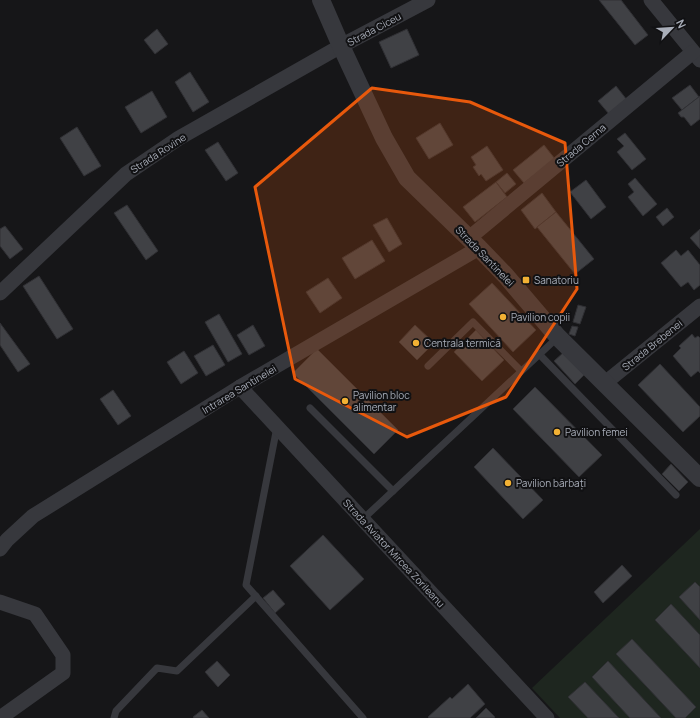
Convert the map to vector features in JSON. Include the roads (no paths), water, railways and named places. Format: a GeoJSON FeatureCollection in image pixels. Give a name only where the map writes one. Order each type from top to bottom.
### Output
{"type":"FeatureCollection","features":[{"type":"Feature","properties":{"kind":"street","name":"Strada Santinelei"},"geometry":{"type":"LineString","coordinates":[[320,0],[384,138],[407,178],[474,243],[506,276],[558,336],[700,478]]}},
{"type":"Feature","properties":{"kind":"street","name":"Strada Ciceu"},"geometry":{"type":"LineString","coordinates":[[341,46],[428,0]]}},
{"type":"Feature","properties":{"kind":"street"},"geometry":{"type":"LineString","coordinates":[[651,0],[696,56]]}},
{"type":"Feature","properties":{"kind":"street","name":"Strada Rovine"},"geometry":{"type":"LineString","coordinates":[[0,293],[126,174],[179,138],[341,46]]}},
{"type":"Feature","properties":{"kind":"street","name":"Strada Cerna"},"geometry":{"type":"LineString","coordinates":[[474,243],[696,56]]}},
{"type":"Feature","properties":{"kind":"street","name":"Intrarea Santinelei"},"geometry":{"type":"LineString","coordinates":[[4,545],[33,516],[474,243]]}},
{"type":"Feature","properties":{"kind":"street","name":"Strada Brebenei"},"geometry":{"type":"LineString","coordinates":[[605,383],[700,306]]}},
{"type":"Feature","properties":{"kind":"street","name":"Strada Aviator Mircea Zorileanu"},"geometry":{"type":"LineString","coordinates":[[240,387],[547,718]]}},
{"type":"Feature","properties":{"kind":"street"},"geometry":{"type":"LineString","coordinates":[[0,602],[35,614],[63,655],[63,673],[0,718]]}},
{"type":"Feature","properties":{"kind":"lane"},"geometry":{"type":"LineString","coordinates":[[428,366],[473,322],[521,371]]}},
{"type":"Feature","properties":{"kind":"lane"},"geometry":{"type":"LineString","coordinates":[[363,519],[558,336]]}},
{"type":"Feature","properties":{"kind":"lane"},"geometry":{"type":"LineString","coordinates":[[539,354],[676,495]]}},
{"type":"Feature","properties":{"kind":"lane"},"geometry":{"type":"LineString","coordinates":[[310,408],[393,491]]}},
{"type":"Feature","properties":{"kind":"lane"},"geometry":{"type":"LineString","coordinates":[[277,427],[246,585],[363,718]]}},
{"type":"Feature","properties":{"kind":"lane"},"geometry":{"type":"LineString","coordinates":[[114,718],[116,711],[156,668],[177,671],[256,596]]}},
{"type":"Feature","properties":{"kind":"place","name":"Sanatoriu"},"geometry":{"type":"Point","coordinates":[526,280]}},
{"type":"Feature","properties":{"kind":"place","name":"Pavilion copii"},"geometry":{"type":"Point","coordinates":[503,317]}},
{"type":"Feature","properties":{"kind":"place","name":"Centrala termică"},"geometry":{"type":"Point","coordinates":[416,343]}},
{"type":"Feature","properties":{"kind":"place","name":"Pavilion bloc alimentar"},"geometry":{"type":"Point","coordinates":[345,401]}},
{"type":"Feature","properties":{"kind":"place","name":"Pavilion femei"},"geometry":{"type":"Point","coordinates":[557,432]}},
{"type":"Feature","properties":{"kind":"place","name":"Pavilion bărbați"},"geometry":{"type":"Point","coordinates":[508,483]}}]}
